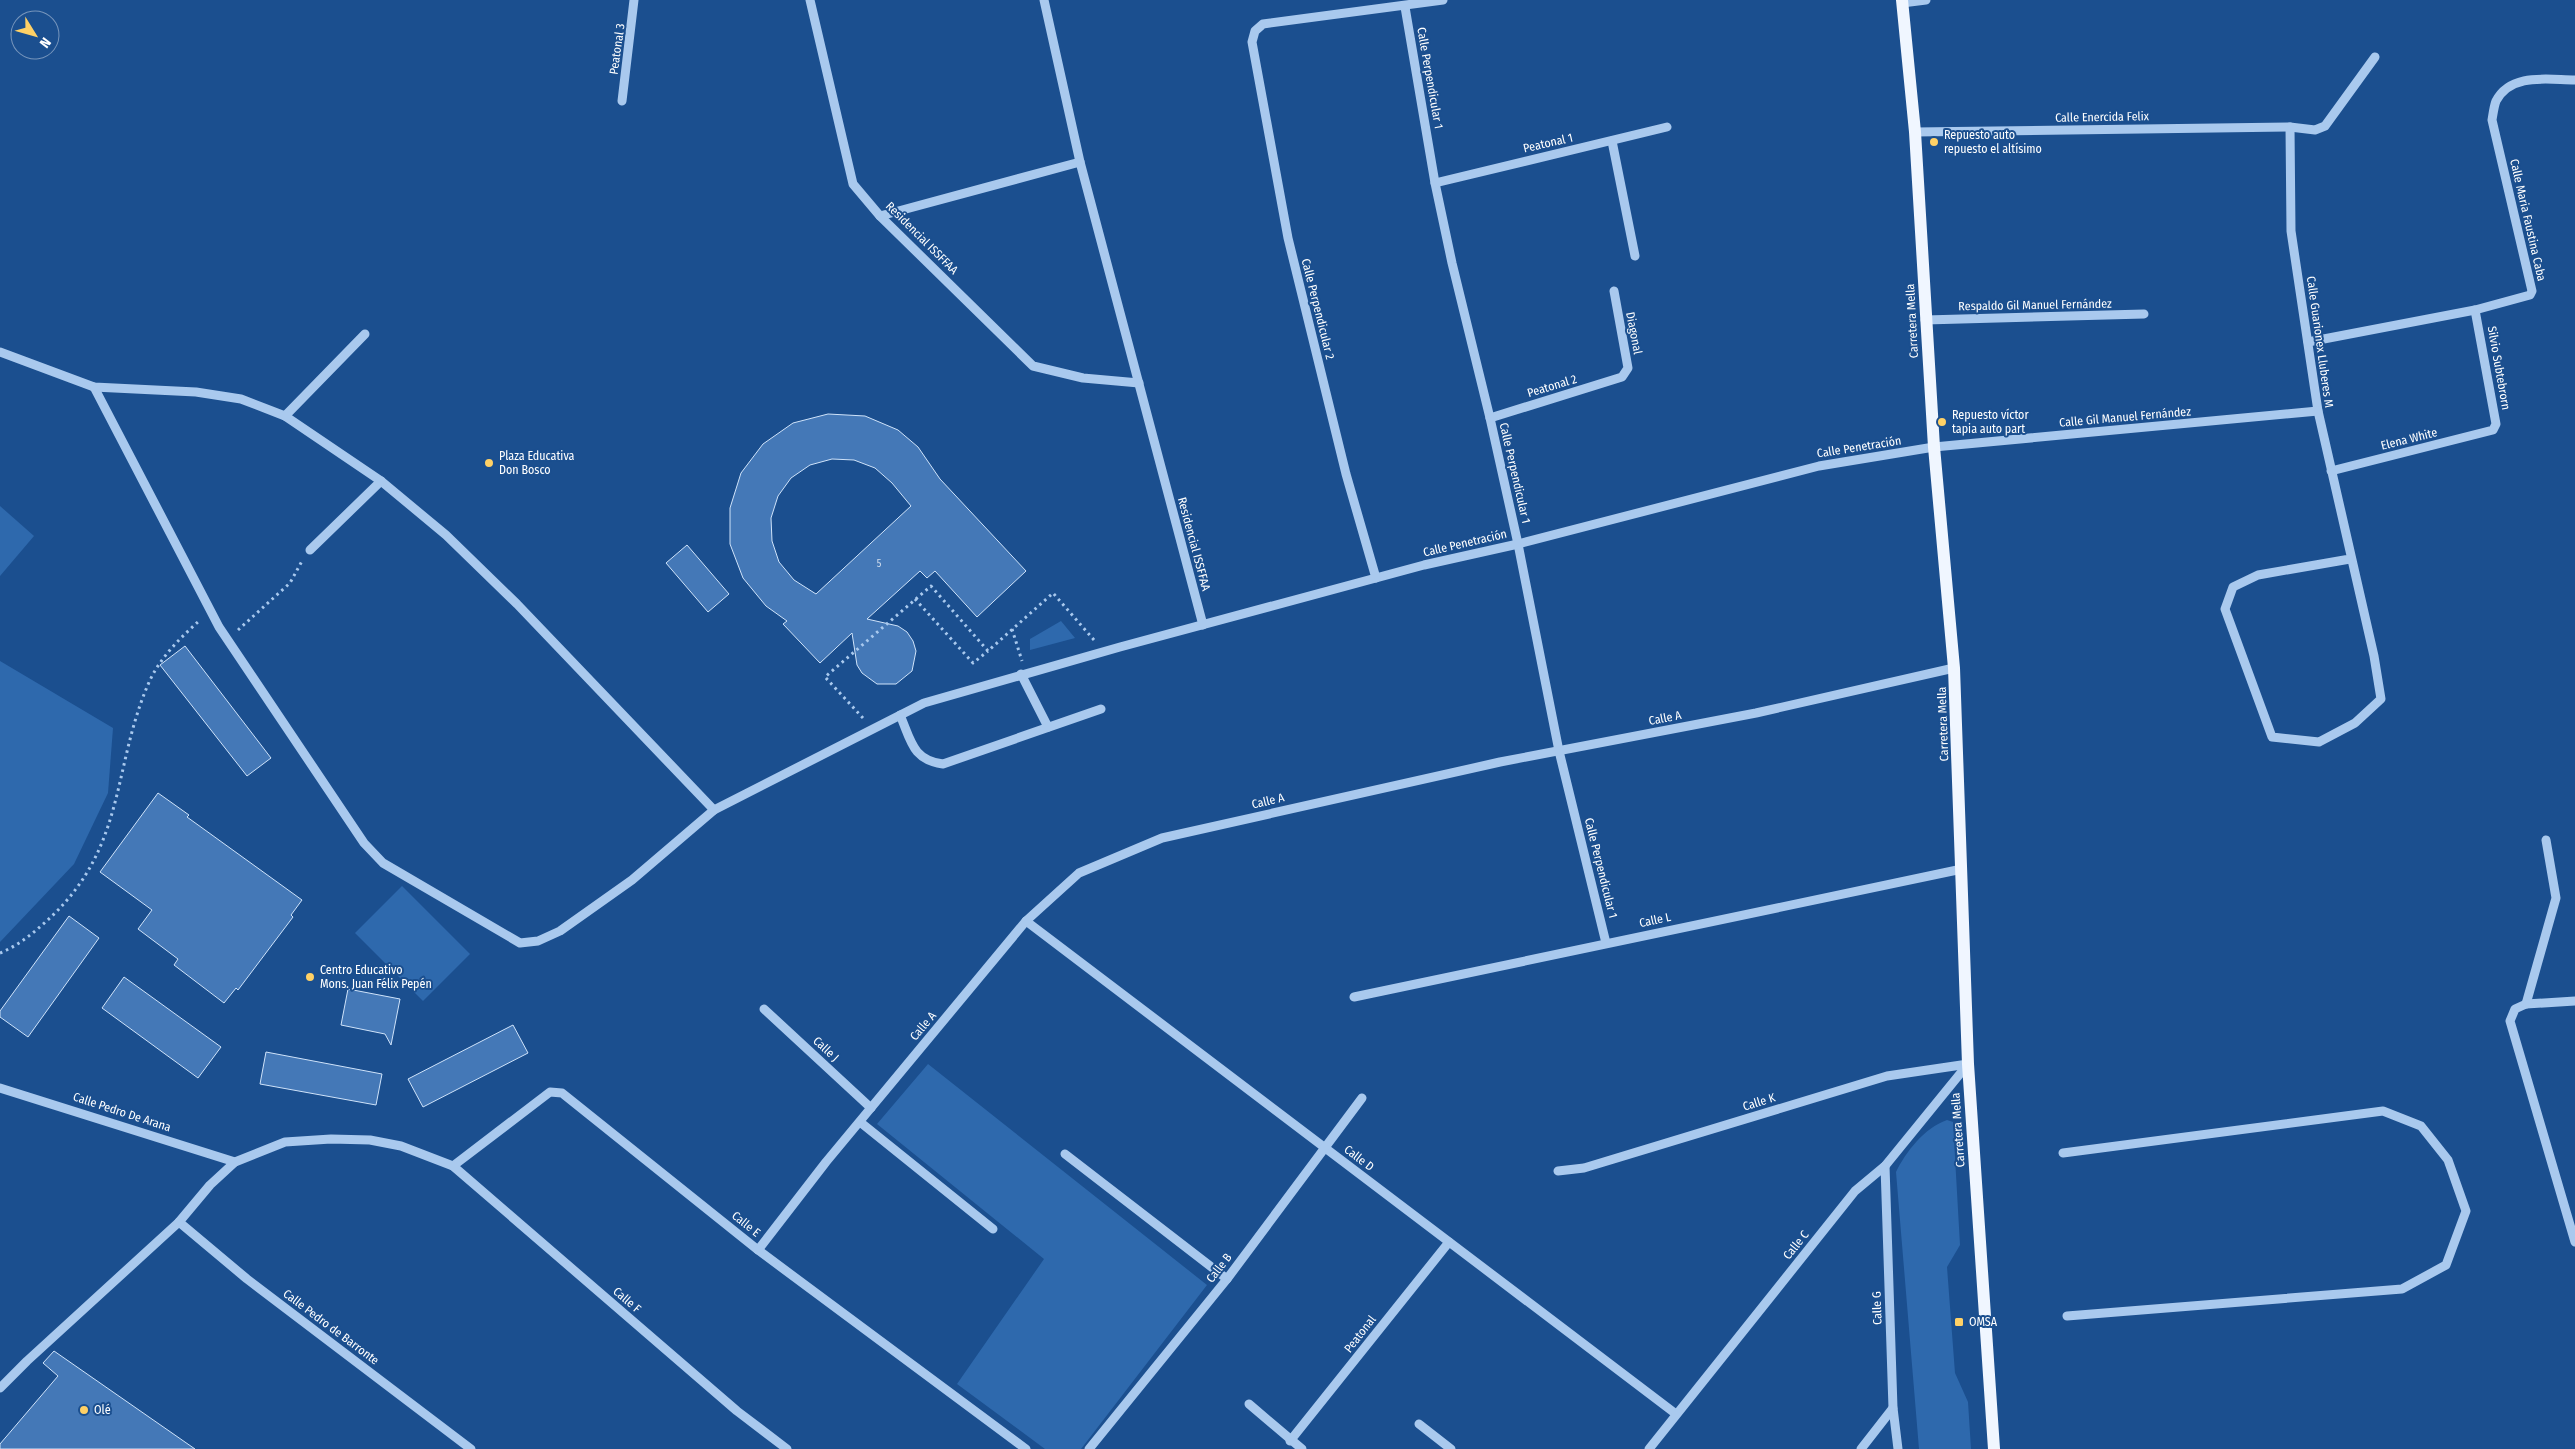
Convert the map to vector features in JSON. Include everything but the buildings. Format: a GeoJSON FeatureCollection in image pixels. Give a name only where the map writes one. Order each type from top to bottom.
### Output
{"type":"FeatureCollection","features":[{"type":"Feature","properties":{"kind":"main road","name":"Carretera Mella"},"geometry":{"type":"LineString","coordinates":[[1902,2],[1915,132],[1934,448],[1954,668],[1968,1064],[1994,1449]]}},
{"type":"Feature","properties":{"kind":"street","name":"Peatonal 3"},"geometry":{"type":"LineString","coordinates":[[622,101],[634,0]]}},
{"type":"Feature","properties":{"kind":"street","name":"Residencial ISSFFAA"},"geometry":{"type":"LineString","coordinates":[[810,0],[853,184],[880,216],[1033,366],[1082,378],[1139,383]]}},
{"type":"Feature","properties":{"kind":"street","name":"Residencial ISSFFAA"},"geometry":{"type":"LineString","coordinates":[[1044,0],[1080,162],[1203,625]]}},
{"type":"Feature","properties":{"kind":"street"},"geometry":{"type":"LineString","coordinates":[[1375,5],[1405,7],[1443,0]]}},
{"type":"Feature","properties":{"kind":"street"},"geometry":{"type":"LineString","coordinates":[[1902,2],[1926,0]]}},
{"type":"Feature","properties":{"kind":"street","name":"Calle Perpendicular 2"},"geometry":{"type":"LineString","coordinates":[[1375,5],[1263,24],[1255,31],[1252,42],[1288,238],[1346,474],[1376,578]]}},
{"type":"Feature","properties":{"kind":"street","name":"Calle Perpendicular 1"},"geometry":{"type":"LineString","coordinates":[[1405,7],[1435,183],[1518,544],[1560,751],[1606,943]]}},
{"type":"Feature","properties":{"kind":"street","name":"Calle Enercida Felix"},"geometry":{"type":"LineString","coordinates":[[1915,132],[2290,127],[2315,130],[2325,126],[2375,57]]}},
{"type":"Feature","properties":{"kind":"street","name":"Calle Maria Faustina Caba"},"geometry":{"type":"LineString","coordinates":[[2308,342],[2476,310],[2526,297],[2532,291],[2492,120],[2496,101],[2508,87],[2521,80],[2575,80]]}},
{"type":"Feature","properties":{"kind":"street","name":"Peatonal 1"},"geometry":{"type":"LineString","coordinates":[[1435,183],[1666,127]]}},
{"type":"Feature","properties":{"kind":"street","name":"Calle Guarionex Lluberes M"},"geometry":{"type":"LineString","coordinates":[[2290,127],[2291,230],[2318,411],[2350,559],[2374,656],[2381,699],[2355,723],[2319,742],[2272,737],[2225,609],[2233,587],[2258,575],[2350,559]]}},
{"type":"Feature","properties":{"kind":"street"},"geometry":{"type":"LineString","coordinates":[[1612,141],[1635,256]]}},
{"type":"Feature","properties":{"kind":"street"},"geometry":{"type":"LineString","coordinates":[[880,216],[1080,162]]}},
{"type":"Feature","properties":{"kind":"street","name":"Diagonal"},"geometry":{"type":"LineString","coordinates":[[1614,291],[1628,368],[1622,377]]}},
{"type":"Feature","properties":{"kind":"street","name":"Silvio Subtebrorn"},"geometry":{"type":"LineString","coordinates":[[2476,310],[2496,424],[2493,430]]}},
{"type":"Feature","properties":{"kind":"street","name":"Respaldo Gil Manuel Fernández"},"geometry":{"type":"LineString","coordinates":[[1925,320],[2144,314]]}},
{"type":"Feature","properties":{"kind":"street"},"geometry":{"type":"LineString","coordinates":[[285,416],[365,334]]}},
{"type":"Feature","properties":{"kind":"street"},"geometry":{"type":"LineString","coordinates":[[0,352],[94,387],[196,392],[241,398],[285,416],[381,481],[446,535],[517,604],[714,810]]}},
{"type":"Feature","properties":{"kind":"street","name":"Peatonal 2"},"geometry":{"type":"LineString","coordinates":[[1490,418],[1622,377]]}},
{"type":"Feature","properties":{"kind":"street","name":"Calle Penetración"},"geometry":{"type":"LineString","coordinates":[[94,387],[211,612],[364,843],[383,863],[520,943],[538,941],[560,931],[632,880],[714,810],[924,703],[1104,651],[1376,578],[1518,544],[1819,466],[1934,448]]}},
{"type":"Feature","properties":{"kind":"street","name":"Calle Gil Manuel Fernández"},"geometry":{"type":"LineString","coordinates":[[1934,448],[2318,411]]}},
{"type":"Feature","properties":{"kind":"street","name":"Elena White"},"geometry":{"type":"LineString","coordinates":[[2331,471],[2493,430]]}},
{"type":"Feature","properties":{"kind":"street"},"geometry":{"type":"LineString","coordinates":[[310,550],[381,481]]}},
{"type":"Feature","properties":{"kind":"street","name":"Calle A"},"geometry":{"type":"LineString","coordinates":[[758,1250],[871,1108],[1026,921],[1079,873],[1162,838],[1500,762],[1756,713],[1954,668]]}},
{"type":"Feature","properties":{"kind":"street"},"geometry":{"type":"LineString","coordinates":[[1024,674],[1048,728]]}},
{"type":"Feature","properties":{"kind":"street"},"geometry":{"type":"LineString","coordinates":[[900,715],[917,754],[930,762],[943,764],[1101,709]]}},
{"type":"Feature","properties":{"kind":"street"},"geometry":{"type":"LineString","coordinates":[[2526,1004],[2556,898],[2546,840]]}},
{"type":"Feature","properties":{"kind":"street","name":"Calle L"},"geometry":{"type":"LineString","coordinates":[[1354,997],[1962,869]]}},
{"type":"Feature","properties":{"kind":"street","name":"Calle D"},"geometry":{"type":"LineString","coordinates":[[1026,921],[1676,1414]]}},
{"type":"Feature","properties":{"kind":"street"},"geometry":{"type":"LineString","coordinates":[[2575,1001],[2526,1004],[2515,1009],[2510,1021],[2572,1223],[2575,1242]]}},
{"type":"Feature","properties":{"kind":"street","name":"Calle J"},"geometry":{"type":"LineString","coordinates":[[764,1009],[871,1108]]}},
{"type":"Feature","properties":{"kind":"street","name":"Calle C"},"geometry":{"type":"LineString","coordinates":[[1649,1449],[1855,1191],[1885,1166],[1968,1064]]}},
{"type":"Feature","properties":{"kind":"street","name":"Calle K"},"geometry":{"type":"LineString","coordinates":[[1558,1171],[1584,1168],[1886,1076],[1968,1064]]}},
{"type":"Feature","properties":{"kind":"street","name":"Calle Pedro De Arana"},"geometry":{"type":"LineString","coordinates":[[0,1088],[235,1162]]}},
{"type":"Feature","properties":{"kind":"street","name":"Calle E"},"geometry":{"type":"LineString","coordinates":[[453,1166],[550,1092],[562,1093],[758,1250],[1026,1449]]}},
{"type":"Feature","properties":{"kind":"street","name":"Calle B"},"geometry":{"type":"LineString","coordinates":[[1089,1449],[1227,1279],[1362,1098]]}},
{"type":"Feature","properties":{"kind":"street"},"geometry":{"type":"LineString","coordinates":[[2063,1153],[2383,1111],[2421,1126],[2448,1160],[2466,1211],[2446,1265],[2402,1289],[2067,1316]]}},
{"type":"Feature","properties":{"kind":"street"},"geometry":{"type":"LineString","coordinates":[[860,1122],[993,1229]]}},
{"type":"Feature","properties":{"kind":"street","name":"Calle F"},"geometry":{"type":"LineString","coordinates":[[235,1162],[285,1142],[331,1139],[370,1140],[401,1146],[453,1166],[736,1411],[787,1449]]}},
{"type":"Feature","properties":{"kind":"street"},"geometry":{"type":"LineString","coordinates":[[1065,1154],[1227,1279]]}},
{"type":"Feature","properties":{"kind":"street"},"geometry":{"type":"LineString","coordinates":[[0,1388],[179,1222],[210,1185],[235,1162]]}},
{"type":"Feature","properties":{"kind":"street","name":"Calle G"},"geometry":{"type":"LineString","coordinates":[[1885,1166],[1893,1408],[1898,1449]]}},
{"type":"Feature","properties":{"kind":"street","name":"Calle Pedro de Barronte"},"geometry":{"type":"LineString","coordinates":[[179,1222],[247,1279],[471,1449]]}},
{"type":"Feature","properties":{"kind":"street","name":"Peatonal"},"geometry":{"type":"LineString","coordinates":[[1290,1442],[1449,1242]]}},
{"type":"Feature","properties":{"kind":"street"},"geometry":{"type":"LineString","coordinates":[[1249,1404],[1290,1442],[1302,1449]]}},
{"type":"Feature","properties":{"kind":"street"},"geometry":{"type":"LineString","coordinates":[[1860,1449],[1893,1408]]}},
{"type":"Feature","properties":{"kind":"street"},"geometry":{"type":"LineString","coordinates":[[1419,1424],[1452,1449]]}},
{"type":"Feature","properties":{"kind":"path"},"geometry":{"type":"LineString","coordinates":[[227,638],[254,618],[290,583],[310,550]]}},
{"type":"Feature","properties":{"kind":"path"},"geometry":{"type":"LineString","coordinates":[[873,729],[826,677],[930,586],[988,651]]}},
{"type":"Feature","properties":{"kind":"path"},"geometry":{"type":"LineString","coordinates":[[915,599],[973,663],[1053,592],[1104,651]]}},
{"type":"Feature","properties":{"kind":"path"},"geometry":{"type":"LineString","coordinates":[[0,954],[35,932],[68,901],[88,873],[114,813],[139,710],[150,680],[168,652],[185,633],[211,612]]}},
{"type":"Feature","properties":{"kind":"path"},"geometry":{"type":"LineString","coordinates":[[1012,629],[1024,674]]}},
{"type":"Feature","properties":{"kind":"shaded area"},"geometry":{"type":"Polygon","coordinates":[[[0,506],[34,536],[0,576],[0,506]]]}},
{"type":"Feature","properties":{"kind":"shaded area"},"geometry":{"type":"Polygon","coordinates":[[[1061,621],[1075,638],[1030,650],[1030,639],[1061,621]]]}},
{"type":"Feature","properties":{"kind":"shaded area"},"geometry":{"type":"Polygon","coordinates":[[[0,661],[113,728],[108,793],[74,864],[0,942],[0,661]]]}},
{"type":"Feature","properties":{"kind":"shaded area"},"geometry":{"type":"Polygon","coordinates":[[[402,886],[470,954],[423,1001],[355,933],[402,886]]]}},
{"type":"Feature","properties":{"kind":"shaded area"},"geometry":{"type":"Polygon","coordinates":[[[928,1064],[1207,1285],[1081,1449],[1045,1449],[957,1384],[1044,1259],[877,1124],[928,1064]]]}},
{"type":"Feature","properties":{"kind":"shaded area"},"geometry":{"type":"Polygon","coordinates":[[[1947,1120],[1953,1122],[1960,1245],[1947,1267],[1955,1373],[1968,1402],[1971,1449],[1919,1449],[1896,1172],[1905,1157],[1923,1135],[1947,1120]]]}},
{"type":"Feature","properties":{"kind":"place","name":"Repuesto auto repuesto el altísimo"},"geometry":{"type":"Point","coordinates":[1934,142]}},
{"type":"Feature","properties":{"kind":"place","name":"Repuesto víctor tapia auto part"},"geometry":{"type":"Point","coordinates":[1942,422]}},
{"type":"Feature","properties":{"kind":"place","name":"Plaza Educativa Don Bosco"},"geometry":{"type":"Point","coordinates":[489,463]}},
{"type":"Feature","properties":{"kind":"place","name":"Centro Educativo Mons. Juan Félix Pepén"},"geometry":{"type":"Point","coordinates":[310,977]}},
{"type":"Feature","properties":{"kind":"place","name":"OMSA"},"geometry":{"type":"Point","coordinates":[1959,1322]}},
{"type":"Feature","properties":{"kind":"place","name":"Olé"},"geometry":{"type":"Point","coordinates":[84,1410]}}]}
